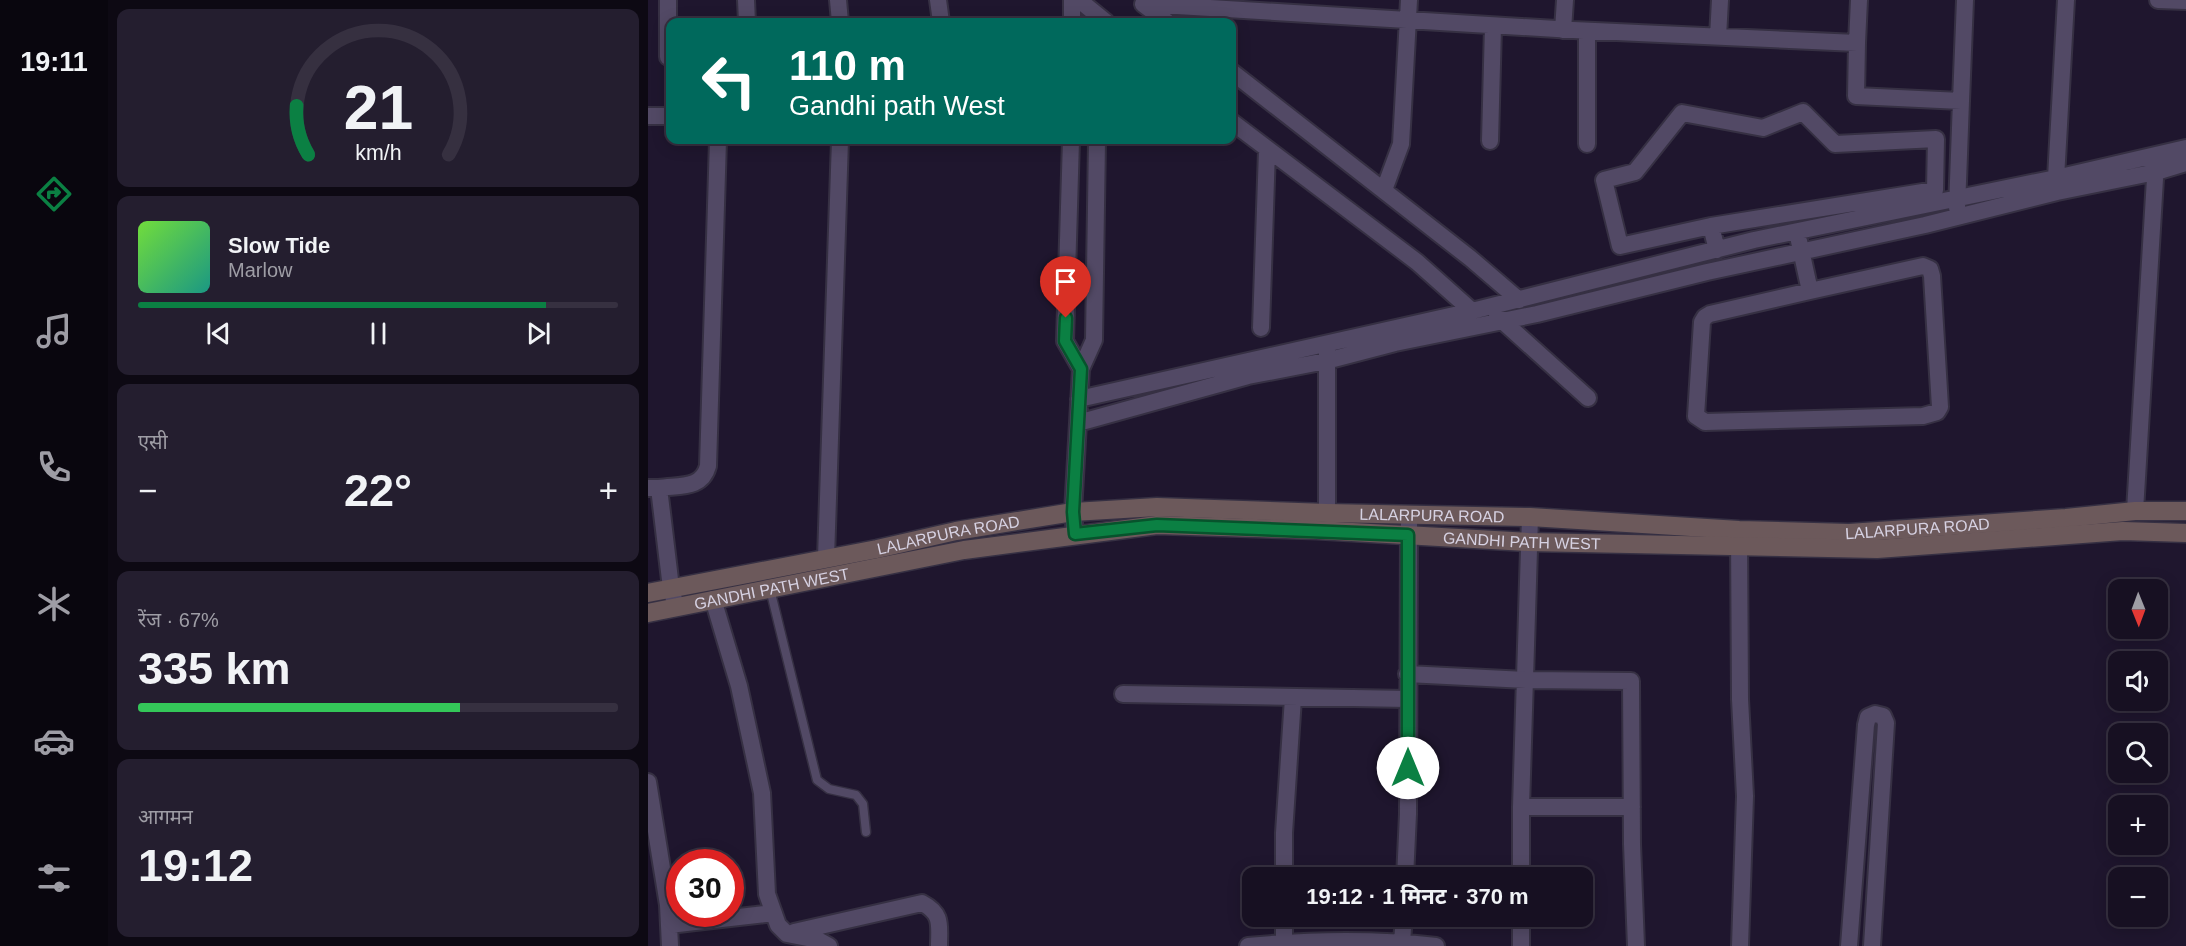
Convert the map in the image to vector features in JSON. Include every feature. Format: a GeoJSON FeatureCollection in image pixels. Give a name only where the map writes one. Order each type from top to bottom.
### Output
{"type":"FeatureCollection","features":[{"type":"Feature","properties":{"kind":"street"},"geometry":{"type":"LineString","coordinates":[[668,0],[668,18]]}},
{"type":"Feature","properties":{"kind":"street"},"geometry":{"type":"LineString","coordinates":[[746,0],[747,18]]}},
{"type":"Feature","properties":{"kind":"street"},"geometry":{"type":"LineString","coordinates":[[838,0],[840,18]]}},
{"type":"Feature","properties":{"kind":"street"},"geometry":{"type":"LineString","coordinates":[[938,0],[940,18]]}},
{"type":"Feature","properties":{"kind":"street"},"geometry":{"type":"LineString","coordinates":[[1072,0],[1072,18]]}},
{"type":"Feature","properties":{"kind":"street"},"geometry":{"type":"LineString","coordinates":[[1079,0],[1101,15]]}},
{"type":"Feature","properties":{"kind":"street"},"geometry":{"type":"LineString","coordinates":[[1384,190],[1401,144],[1409,0]]}},
{"type":"Feature","properties":{"kind":"street"},"geometry":{"type":"LineString","coordinates":[[1563,30],[1564,0]]}},
{"type":"Feature","properties":{"kind":"street"},"geometry":{"type":"LineString","coordinates":[[1718,37],[1720,0]]}},
{"type":"Feature","properties":{"kind":"street"},"geometry":{"type":"LineString","coordinates":[[1859,0],[1856,96],[1961,101]]}},
{"type":"Feature","properties":{"kind":"street"},"geometry":{"type":"LineString","coordinates":[[1958,217],[1965,0]]}},
{"type":"Feature","properties":{"kind":"street"},"geometry":{"type":"LineString","coordinates":[[2056,178],[2066,0]]}},
{"type":"Feature","properties":{"kind":"street"},"geometry":{"type":"LineString","coordinates":[[2158,0],[2186,2]]}},
{"type":"Feature","properties":{"kind":"street"},"geometry":{"type":"LineString","coordinates":[[1140,2],[1493,26],[1857,43]]}},
{"type":"Feature","properties":{"kind":"street"},"geometry":{"type":"LineString","coordinates":[[1140,2],[1162,18]]}},
{"type":"Feature","properties":{"kind":"street"},"geometry":{"type":"LineString","coordinates":[[1490,141],[1493,26]]}},
{"type":"Feature","properties":{"kind":"street"},"geometry":{"type":"LineString","coordinates":[[1587,31],[1587,144]]}},
{"type":"Feature","properties":{"kind":"street"},"geometry":{"type":"LineString","coordinates":[[1236,75],[1470,258],[1519,300]]}},
{"type":"Feature","properties":{"kind":"street"},"geometry":{"type":"LineString","coordinates":[[1803,112],[1835,144],[1936,139],[1935,189],[1711,226],[1620,246],[1604,180],[1635,172],[1682,113],[1763,128],[1803,112]]}},
{"type":"Feature","properties":{"kind":"street"},"geometry":{"type":"LineString","coordinates":[[648,116],[666,116]]}},
{"type":"Feature","properties":{"kind":"street"},"geometry":{"type":"LineString","coordinates":[[1236,125],[1480,309],[1503,321],[1588,398]]}},
{"type":"Feature","properties":{"kind":"street"},"geometry":{"type":"LineString","coordinates":[[676,607],[670,588],[654,488],[699,482],[705,477],[708,466],[718,144]]}},
{"type":"Feature","properties":{"kind":"street"},"geometry":{"type":"LineString","coordinates":[[826,558],[840,144]]}},
{"type":"Feature","properties":{"kind":"street"},"geometry":{"type":"LineString","coordinates":[[1071,144],[1065,341],[1081,369]]}},
{"type":"Feature","properties":{"kind":"street"},"geometry":{"type":"LineString","coordinates":[[1075,534],[1073,512],[1081,369],[1094,340],[1097,144]]}},
{"type":"Feature","properties":{"kind":"street"},"geometry":{"type":"LineString","coordinates":[[1078,423],[1248,376],[1326,361],[1395,343],[1503,321],[1735,266],[1958,217],[2156,164],[2186,148]]}},
{"type":"Feature","properties":{"kind":"street"},"geometry":{"type":"LineString","coordinates":[[1261,327],[1267,150]]}},
{"type":"Feature","properties":{"kind":"street"},"geometry":{"type":"LineString","coordinates":[[1079,399],[1519,300],[1797,231],[2056,178],[2156,164],[2186,163],[2186,158]]}},
{"type":"Feature","properties":{"kind":"street"},"geometry":{"type":"LineString","coordinates":[[2135,511],[2156,164]]}},
{"type":"Feature","properties":{"kind":"street"},"geometry":{"type":"LineString","coordinates":[[1711,226],[1735,266]]}},
{"type":"Feature","properties":{"kind":"street"},"geometry":{"type":"LineString","coordinates":[[1797,231],[1810,291]]}},
{"type":"Feature","properties":{"kind":"street"},"geometry":{"type":"LineString","coordinates":[[1923,266],[1930,269],[1940,406],[1937,412],[1923,416],[1706,422],[1700,420],[1696,416],[1697,388],[1702,322],[1705,317],[1810,291],[1923,266]]}},
{"type":"Feature","properties":{"kind":"street"},"geometry":{"type":"LineString","coordinates":[[1620,274],[1626,292]]}},
{"type":"Feature","properties":{"kind":"street"},"geometry":{"type":"LineString","coordinates":[[1327,344],[1327,513]]}},
{"type":"Feature","properties":{"kind":"street","name":"LALARPURA ROAD"},"geometry":{"type":"LineString","coordinates":[[648,593],[877,549],[956,531],[1073,512],[1156,507],[1530,517],[1739,539],[2066,519],[2135,511],[2186,511]]}},
{"type":"Feature","properties":{"kind":"street"},"geometry":{"type":"LineString","coordinates":[[1406,867],[1409,515]]}},
{"type":"Feature","properties":{"kind":"street"},"geometry":{"type":"LineString","coordinates":[[1521,867],[1530,517]]}},
{"type":"Feature","properties":{"kind":"street","name":"GANDHI PATH WEST"},"geometry":{"type":"LineString","coordinates":[[648,613],[964,550],[1157,525],[1528,542],[1739,539],[1876,549],[2113,532],[2186,533]]}},
{"type":"Feature","properties":{"kind":"street"},"geometry":{"type":"LineString","coordinates":[[1739,539],[1740,699],[1745,796],[1740,946]]}},
{"type":"Feature","properties":{"kind":"street"},"geometry":{"type":"LineString","coordinates":[[713,599],[739,686],[762,793],[766,894],[777,925],[787,934],[818,940],[829,946]]}},
{"type":"Feature","properties":{"kind":"street"},"geometry":{"type":"LineString","coordinates":[[1407,674],[1526,680],[1631,681],[1636,946]]}},
{"type":"Feature","properties":{"kind":"street"},"geometry":{"type":"LineString","coordinates":[[1123,694],[1408,699]]}},
{"type":"Feature","properties":{"kind":"street"},"geometry":{"type":"LineString","coordinates":[[1284,867],[1284,833],[1293,698]]}},
{"type":"Feature","properties":{"kind":"street"},"geometry":{"type":"LineString","coordinates":[[1880,715],[1886,723],[1872,946],[1850,945],[1866,725],[1868,717],[1880,715]]}},
{"type":"Feature","properties":{"kind":"street"},"geometry":{"type":"LineString","coordinates":[[648,782],[666,893]]}},
{"type":"Feature","properties":{"kind":"street"},"geometry":{"type":"LineString","coordinates":[[1521,807],[1632,807]]}},
{"type":"Feature","properties":{"kind":"street"},"geometry":{"type":"LineString","coordinates":[[787,934],[922,903],[932,908],[938,917],[939,946]]}},
{"type":"Feature","properties":{"kind":"street"},"geometry":{"type":"LineString","coordinates":[[744,916],[774,913]]}},
{"type":"Feature","properties":{"kind":"street"},"geometry":{"type":"LineString","coordinates":[[669,927],[670,946]]}},
{"type":"Feature","properties":{"kind":"street"},"geometry":{"type":"LineString","coordinates":[[1284,927],[1284,943]]}},
{"type":"Feature","properties":{"kind":"street"},"geometry":{"type":"LineString","coordinates":[[1402,942],[1403,927]]}},
{"type":"Feature","properties":{"kind":"street"},"geometry":{"type":"LineString","coordinates":[[1521,927],[1521,946]]}},
{"type":"Feature","properties":{"kind":"street"},"geometry":{"type":"LineString","coordinates":[[1248,946],[1284,943],[1402,942],[1436,946]]}},
{"type":"Feature","properties":{"kind":"lane"},"geometry":{"type":"LineString","coordinates":[[769,588],[817,780],[829,789],[856,795],[863,804],[866,831]]}},
{"type":"Feature","properties":{"kind":"route"},"geometry":{"type":"LineString","coordinates":[[1066,318],[1065,341],[1081,369],[1073,512],[1075,534],[1157,525],[1408,535],[1408,768]]}}]}
